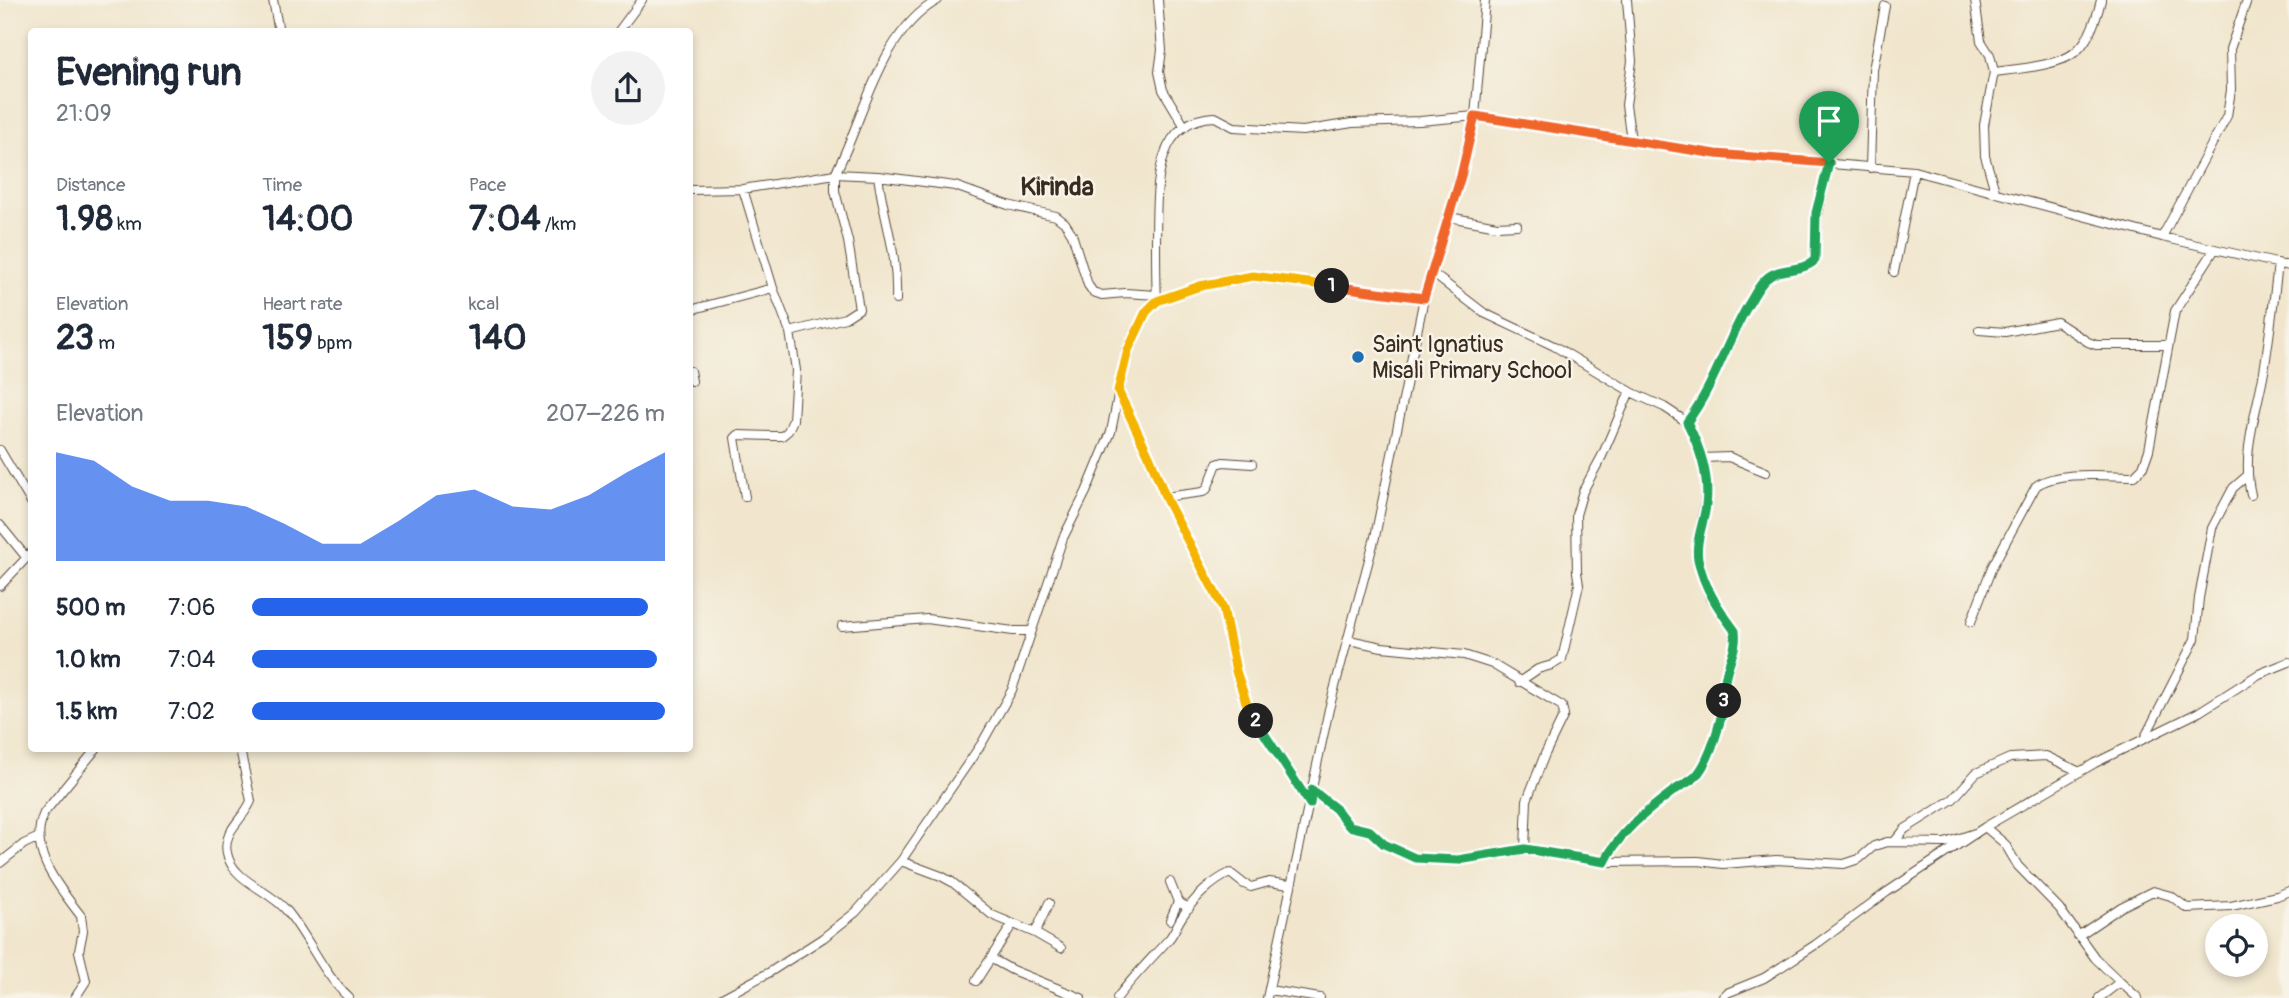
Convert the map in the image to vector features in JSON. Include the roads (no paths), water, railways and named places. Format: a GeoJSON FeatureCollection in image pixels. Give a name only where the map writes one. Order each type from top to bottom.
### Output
{"type":"FeatureCollection","features":[{"type":"Feature","properties":{"kind":"street"},"geometry":{"type":"LineString","coordinates":[[273,0],[278,28]]}},
{"type":"Feature","properties":{"kind":"street"},"geometry":{"type":"LineString","coordinates":[[621,28],[642,0]]}},
{"type":"Feature","properties":{"kind":"street"},"geometry":{"type":"LineString","coordinates":[[790,332],[845,318],[859,309],[848,241],[835,191],[835,174],[845,155],[858,115],[897,40],[927,6],[938,0]]}},
{"type":"Feature","properties":{"kind":"street"},"geometry":{"type":"LineString","coordinates":[[1157,0],[1162,50],[1159,72],[1163,90],[1185,127]]}},
{"type":"Feature","properties":{"kind":"street"},"geometry":{"type":"LineString","coordinates":[[1320,998],[1268,994],[1328,709],[1376,537],[1424,298],[1449,217],[1475,116],[1485,0]]}},
{"type":"Feature","properties":{"kind":"street"},"geometry":{"type":"LineString","coordinates":[[1627,0],[1632,61],[1626,105],[1631,141]]}},
{"type":"Feature","properties":{"kind":"street"},"geometry":{"type":"LineString","coordinates":[[1975,0],[1981,41],[1990,55],[1994,72],[1984,125],[1985,156],[1995,191]]}},
{"type":"Feature","properties":{"kind":"street"},"geometry":{"type":"LineString","coordinates":[[1994,72],[2054,61],[2076,53],[2091,30],[2101,0]]}},
{"type":"Feature","properties":{"kind":"street"},"geometry":{"type":"LineString","coordinates":[[2162,237],[2227,116],[2231,90],[2230,49],[2247,0]]}},
{"type":"Feature","properties":{"kind":"street"},"geometry":{"type":"LineString","coordinates":[[1870,168],[1873,70],[1885,6]]}},
{"type":"Feature","properties":{"kind":"street"},"geometry":{"type":"LineString","coordinates":[[722,998],[770,972],[843,924],[876,892],[901,861],[1007,702],[1063,538],[1111,432],[1131,341],[1146,312],[1157,298],[1154,261],[1161,159],[1171,141],[1185,127],[1204,117],[1216,117],[1234,127],[1303,131],[1352,123],[1475,116],[1716,154],[1914,171],[2162,237],[2289,266]]}},
{"type":"Feature","properties":{"kind":"street"},"geometry":{"type":"LineString","coordinates":[[1687,422],[1704,398],[1740,318],[1765,280],[1775,273],[1808,267],[1815,260],[1816,213],[1829,163]]}},
{"type":"Feature","properties":{"kind":"street"},"geometry":{"type":"LineString","coordinates":[[1894,272],[1914,171]]}},
{"type":"Feature","properties":{"kind":"street"},"geometry":{"type":"LineString","coordinates":[[693,190],[743,188],[835,174],[878,176],[955,186],[1008,205],[1056,216],[1072,234],[1088,285],[1093,292],[1102,295],[1125,293],[1157,298],[1253,276],[1424,298]]}},
{"type":"Feature","properties":{"kind":"street"},"geometry":{"type":"LineString","coordinates":[[878,176],[894,252],[896,300]]}},
{"type":"Feature","properties":{"kind":"street"},"geometry":{"type":"LineString","coordinates":[[743,188],[773,288],[790,332],[796,370],[793,421],[788,432],[782,436],[736,436],[735,446],[745,497]]}},
{"type":"Feature","properties":{"kind":"street"},"geometry":{"type":"LineString","coordinates":[[1449,217],[1497,226],[1517,225]]}},
{"type":"Feature","properties":{"kind":"street"},"geometry":{"type":"LineString","coordinates":[[1971,622],[1992,567],[2036,486],[2068,476],[2134,475],[2143,467],[2157,411],[2167,345],[2178,304],[2216,249]]}},
{"type":"Feature","properties":{"kind":"street"},"geometry":{"type":"LineString","coordinates":[[2251,495],[2248,445],[2263,374],[2278,263]]}},
{"type":"Feature","properties":{"kind":"street"},"geometry":{"type":"LineString","coordinates":[[1432,273],[1484,313],[1536,340],[1554,346],[1687,422],[1703,458],[1707,492],[1697,545],[1698,559],[1710,597],[1735,631],[1736,637],[1735,651],[1727,671],[1721,720],[1700,771],[1631,826],[1605,862]]}},
{"type":"Feature","properties":{"kind":"street"},"geometry":{"type":"LineString","coordinates":[[693,309],[773,288]]}},
{"type":"Feature","properties":{"kind":"street"},"geometry":{"type":"LineString","coordinates":[[1979,330],[2005,332],[2057,322],[2096,345],[2167,345]]}},
{"type":"Feature","properties":{"kind":"street"},"geometry":{"type":"LineString","coordinates":[[1118,391],[1165,497],[1223,608],[1236,671],[1248,708],[1310,804]]}},
{"type":"Feature","properties":{"kind":"street"},"geometry":{"type":"LineString","coordinates":[[1519,682],[1538,669],[1562,659],[1579,585],[1576,515],[1583,491],[1602,456],[1630,391]]}},
{"type":"Feature","properties":{"kind":"street"},"geometry":{"type":"LineString","coordinates":[[0,450],[28,498]]}},
{"type":"Feature","properties":{"kind":"street"},"geometry":{"type":"LineString","coordinates":[[1703,458],[1729,457],[1766,472]]}},
{"type":"Feature","properties":{"kind":"street"},"geometry":{"type":"LineString","coordinates":[[1165,497],[1203,492],[1207,489],[1217,464],[1252,464]]}},
{"type":"Feature","properties":{"kind":"street"},"geometry":{"type":"LineString","coordinates":[[2145,737],[2195,639],[2199,598],[2212,528],[2233,488],[2248,475]]}},
{"type":"Feature","properties":{"kind":"street"},"geometry":{"type":"LineString","coordinates":[[0,525],[28,554]]}},
{"type":"Feature","properties":{"kind":"street"},"geometry":{"type":"LineString","coordinates":[[2,580],[28,556]]}},
{"type":"Feature","properties":{"kind":"street"},"geometry":{"type":"LineString","coordinates":[[842,626],[927,619],[1030,631]]}},
{"type":"Feature","properties":{"kind":"street"},"geometry":{"type":"LineString","coordinates":[[1349,640],[1382,647],[1464,655],[1492,664],[1562,706],[1565,712],[1527,800],[1525,849]]}},
{"type":"Feature","properties":{"kind":"street"},"geometry":{"type":"LineString","coordinates":[[1722,998],[1727,993],[1764,978],[1815,945],[1887,892],[1975,833],[2080,772],[2199,712],[2259,674],[2289,662]]}},
{"type":"Feature","properties":{"kind":"street"},"geometry":{"type":"LineString","coordinates":[[75,998],[86,981],[79,951],[83,923],[47,866],[37,838],[44,813],[94,752]]}},
{"type":"Feature","properties":{"kind":"street"},"geometry":{"type":"LineString","coordinates":[[241,752],[251,801],[228,836],[227,854],[240,875],[287,910],[334,985],[349,998]]}},
{"type":"Feature","properties":{"kind":"street"},"geometry":{"type":"LineString","coordinates":[[1894,842],[1905,829],[1953,799],[1976,773],[2010,758],[2046,756],[2080,772]]}},
{"type":"Feature","properties":{"kind":"street"},"geometry":{"type":"LineString","coordinates":[[1312,790],[1336,809],[1349,826],[1370,831],[1384,844],[1415,858],[1458,860],[1525,849],[1605,862],[1698,861],[1723,864],[1776,860],[1844,864],[1859,859],[1874,846],[1894,842],[1945,844],[1975,833]]}},
{"type":"Feature","properties":{"kind":"street"},"geometry":{"type":"LineString","coordinates":[[1986,827],[2005,844],[2018,866],[2045,892],[2095,958],[2138,998]]}},
{"type":"Feature","properties":{"kind":"street"},"geometry":{"type":"LineString","coordinates":[[0,863],[24,844],[37,838]]}},
{"type":"Feature","properties":{"kind":"street"},"geometry":{"type":"LineString","coordinates":[[901,861],[941,876],[992,915],[1061,947]]}},
{"type":"Feature","properties":{"kind":"street"},"geometry":{"type":"LineString","coordinates":[[1117,998],[1151,957],[1171,938],[1189,908],[1221,877],[1230,873],[1251,887],[1269,882],[1290,886]]}},
{"type":"Feature","properties":{"kind":"street"},"geometry":{"type":"LineString","coordinates":[[1170,882],[1178,902],[1189,908]]}},
{"type":"Feature","properties":{"kind":"street"},"geometry":{"type":"LineString","coordinates":[[2078,936],[2121,907],[2153,891],[2171,897],[2187,908],[2231,906],[2289,891]]}},
{"type":"Feature","properties":{"kind":"street"},"geometry":{"type":"LineString","coordinates":[[1035,933],[1049,902]]}},
{"type":"Feature","properties":{"kind":"street"},"geometry":{"type":"LineString","coordinates":[[1170,920],[1178,902]]}},
{"type":"Feature","properties":{"kind":"street"},"geometry":{"type":"LineString","coordinates":[[976,981],[1012,925]]}},
{"type":"Feature","properties":{"kind":"street"},"geometry":{"type":"LineString","coordinates":[[992,959],[1080,998]]}},
{"type":"Feature","properties":{"kind":"street"},"geometry":{"type":"LineString","coordinates":[[2099,998],[2120,982]]}},
{"type":"Feature","properties":{"kind":"place","name":"Saint Ignatius Misali Primary School"},"geometry":{"type":"Point","coordinates":[1358,357]}},
{"type":"Feature","properties":{"kind":"district","name":"Kirinda"},"geometry":{"type":"Point","coordinates":[1057,187]}}]}
